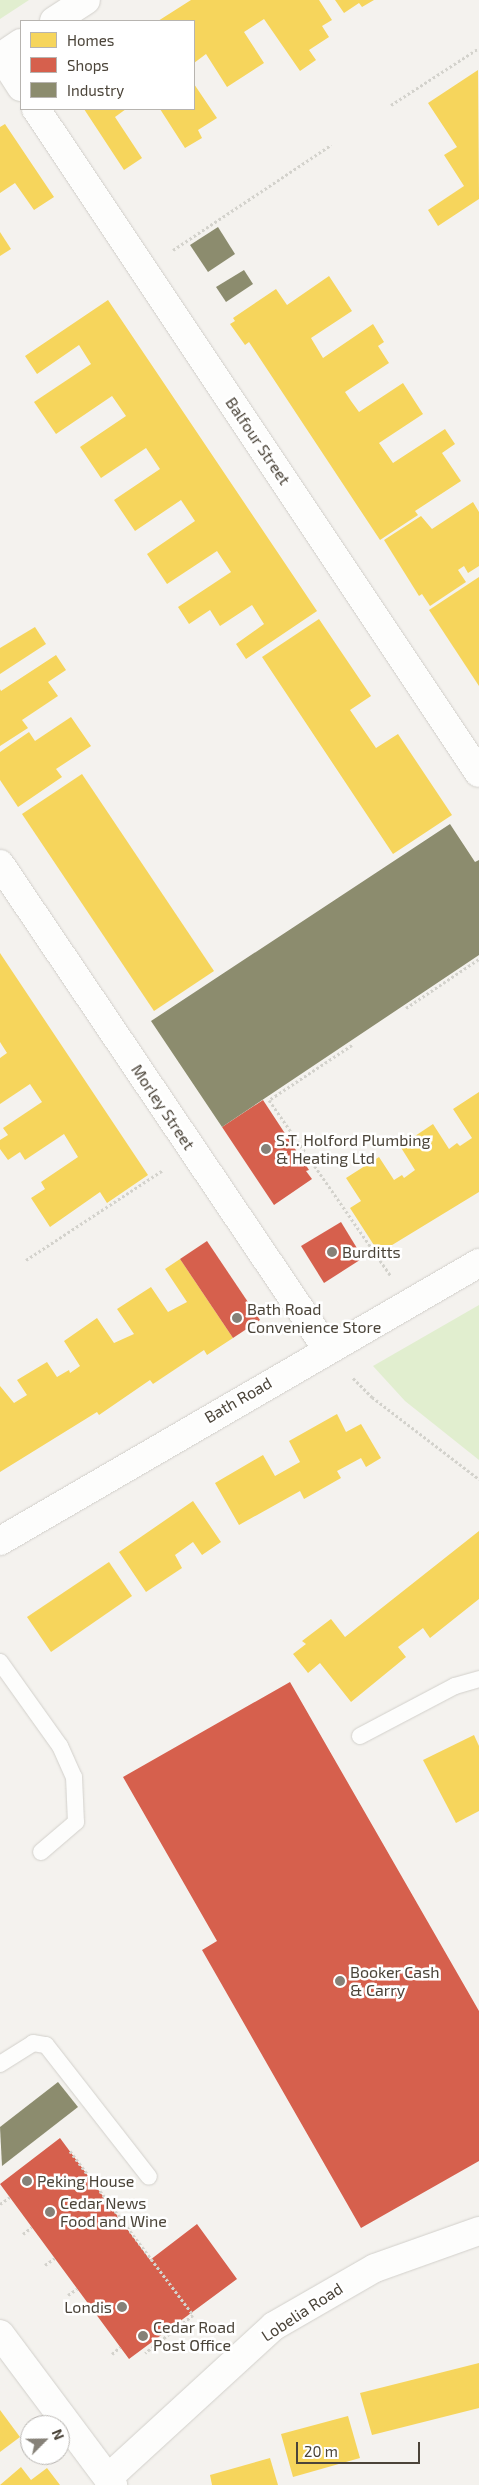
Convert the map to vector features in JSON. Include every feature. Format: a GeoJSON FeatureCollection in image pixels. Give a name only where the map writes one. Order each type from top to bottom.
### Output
{"type":"FeatureCollection","features":[{"type":"Feature","properties":{"kind":"street"},"geometry":{"type":"LineString","coordinates":[[56,20],[86,0]]}},
{"type":"Feature","properties":{"kind":"street"},"geometry":{"type":"LineString","coordinates":[[7,52],[20,84]]}},
{"type":"Feature","properties":{"kind":"street","name":"Balfour Street"},"geometry":{"type":"LineString","coordinates":[[37,110],[479,773]]}},
{"type":"Feature","properties":{"kind":"street","name":"Morley Street"},"geometry":{"type":"LineString","coordinates":[[0,864],[327,1349]]}},
{"type":"Feature","properties":{"kind":"street","name":"Bath Road"},"geometry":{"type":"LineString","coordinates":[[0,1541],[327,1349],[479,1263]]}},
{"type":"Feature","properties":{"kind":"street","name":"Lobelia Road"},"geometry":{"type":"LineString","coordinates":[[111,2482],[274,2326],[376,2268],[479,2232]]}},
{"type":"Feature","properties":{"kind":"street"},"geometry":{"type":"LineString","coordinates":[[0,2334],[111,2482]]}},
{"type":"Feature","properties":{"kind":"lane"},"geometry":{"type":"LineString","coordinates":[[0,1662],[60,1746],[74,1777],[76,1822],[41,1852]]}},
{"type":"Feature","properties":{"kind":"lane"},"geometry":{"type":"LineString","coordinates":[[360,1736],[454,1686],[479,1679]]}},
{"type":"Feature","properties":{"kind":"lane"},"geometry":{"type":"LineString","coordinates":[[0,2064],[33,2043],[46,2045],[149,2177]]}},
{"type":"Feature","properties":{"kind":"path"},"geometry":{"type":"LineString","coordinates":[[392,105],[479,48]]}},
{"type":"Feature","properties":{"kind":"path"},"geometry":{"type":"LineString","coordinates":[[144,269],[331,145]]}},
{"type":"Feature","properties":{"kind":"path"},"geometry":{"type":"LineString","coordinates":[[406,1008],[479,959]]}},
{"type":"Feature","properties":{"kind":"path"},"geometry":{"type":"LineString","coordinates":[[352,1045],[269,1100],[409,1303]]}},
{"type":"Feature","properties":{"kind":"path"},"geometry":{"type":"LineString","coordinates":[[26,1260],[192,1151]]}},
{"type":"Feature","properties":{"kind":"path"},"geometry":{"type":"LineString","coordinates":[[327,1349],[363,1390],[479,1480]]}},
{"type":"Feature","properties":{"kind":"path"},"geometry":{"type":"LineString","coordinates":[[70,2151],[193,2315],[145,2353]]}},
{"type":"Feature","properties":{"kind":"path"},"geometry":{"type":"LineString","coordinates":[[0,2204],[10,2197]]}},
{"type":"Feature","properties":{"kind":"path"},"geometry":{"type":"LineString","coordinates":[[23,2234],[32,2227]]}},
{"type":"Feature","properties":{"kind":"path"},"geometry":{"type":"LineString","coordinates":[[46,2265],[55,2258]]}},
{"type":"Feature","properties":{"kind":"path"},"geometry":{"type":"LineString","coordinates":[[68,2295],[77,2289]]}},
{"type":"Feature","properties":{"kind":"path"},"geometry":{"type":"LineString","coordinates":[[112,2354],[120,2347]]}},
{"type":"Feature","properties":{"kind":"green space"},"geometry":{"type":"Polygon","coordinates":[[[0,0],[29,0],[0,19],[0,0]]]}},
{"type":"Feature","properties":{"kind":"green space"},"geometry":{"type":"Polygon","coordinates":[[[479,1305],[479,1460],[405,1401],[373,1366],[479,1305]]]}},
{"type":"Feature","properties":{"kind":"building: Homes"},"geometry":{"type":"Polygon","coordinates":[[[191,0],[319,0],[332,20],[322,26],[329,37],[309,50],[316,60],[300,71],[264,19],[244,32],[264,63],[227,87],[206,54],[195,62],[195,20],[160,20],[191,0]]]}},
{"type":"Feature","properties":{"kind":"building: Homes"},"geometry":{"type":"Polygon","coordinates":[[[335,0],[374,0],[362,7],[359,3],[344,13],[335,0]]]}},
{"type":"Feature","properties":{"kind":"building: Homes"},"geometry":{"type":"Polygon","coordinates":[[[478,70],[479,199],[438,226],[428,210],[464,186],[444,155],[457,147],[428,103],[478,70]]]}},
{"type":"Feature","properties":{"kind":"building: Homes"},"geometry":{"type":"Polygon","coordinates":[[[195,85],[217,118],[198,130],[202,138],[185,148],[161,110],[195,110],[195,85]]]}},
{"type":"Feature","properties":{"kind":"building: Homes"},"geometry":{"type":"Polygon","coordinates":[[[85,110],[125,110],[115,117],[142,158],[124,170],[85,110]]]}},
{"type":"Feature","properties":{"kind":"building: Homes"},"geometry":{"type":"Polygon","coordinates":[[[5,124],[54,197],[34,210],[15,183],[0,193],[0,127],[5,124]]]}},
{"type":"Feature","properties":{"kind":"building: Homes"},"geometry":{"type":"Polygon","coordinates":[[[0,232],[11,249],[0,256],[0,232]]]}},
{"type":"Feature","properties":{"kind":"building: Homes"},"geometry":{"type":"Polygon","coordinates":[[[329,276],[352,311],[311,338],[323,358],[373,324],[384,342],[378,346],[389,363],[345,392],[351,401],[359,412],[403,383],[423,414],[379,443],[393,463],[445,429],[455,444],[442,453],[461,481],[415,511],[418,515],[380,540],[249,342],[245,345],[230,324],[235,321],[233,318],[276,289],[287,305],[329,276]]]}},
{"type":"Feature","properties":{"kind":"building: Homes"},"geometry":{"type":"Polygon","coordinates":[[[108,300],[317,611],[246,659],[236,644],[264,624],[252,605],[220,626],[210,610],[189,624],[178,607],[231,572],[217,551],[167,584],[147,554],[195,521],[181,500],[135,531],[114,500],[160,469],[146,448],[101,478],[80,447],[126,416],[112,396],[56,434],[34,402],[91,364],[79,345],[37,374],[25,356],[108,300]]]}},
{"type":"Feature","properties":{"kind":"building: Homes"},"geometry":{"type":"Polygon","coordinates":[[[473,502],[479,512],[479,566],[468,573],[464,566],[458,570],[466,582],[430,606],[422,594],[419,596],[384,540],[421,516],[432,529],[473,502]]]}},
{"type":"Feature","properties":{"kind":"building: Homes"},"geometry":{"type":"Polygon","coordinates":[[[479,577],[479,686],[429,610],[479,577]]]}},
{"type":"Feature","properties":{"kind":"building: Homes"},"geometry":{"type":"Polygon","coordinates":[[[319,619],[371,696],[350,710],[376,748],[398,734],[452,815],[393,854],[262,657],[319,619]]]}},
{"type":"Feature","properties":{"kind":"building: Homes"},"geometry":{"type":"Polygon","coordinates":[[[35,627],[46,644],[0,674],[0,648],[35,627]]]}},
{"type":"Feature","properties":{"kind":"building: Homes"},"geometry":{"type":"Polygon","coordinates":[[[56,655],[66,670],[48,682],[58,696],[22,720],[28,728],[0,746],[0,689],[1,691],[56,655]]]}},
{"type":"Feature","properties":{"kind":"building: Homes"},"geometry":{"type":"Polygon","coordinates":[[[71,717],[91,746],[56,769],[62,777],[18,807],[0,780],[0,752],[29,732],[35,741],[71,717]]]}},
{"type":"Feature","properties":{"kind":"building: Homes"},"geometry":{"type":"Polygon","coordinates":[[[82,774],[214,971],[154,1011],[22,814],[82,774]]]}},
{"type":"Feature","properties":{"kind":"building: Homes"},"geometry":{"type":"Polygon","coordinates":[[[0,953],[148,1175],[107,1203],[100,1192],[50,1227],[31,1198],[45,1189],[41,1182],[78,1157],[64,1134],[25,1160],[20,1152],[8,1160],[0,1149],[0,1140],[8,1135],[3,1128],[42,1102],[30,1084],[0,1104],[0,1058],[7,1053],[0,1042],[0,953]]]}},
{"type":"Feature","properties":{"kind":"building: Homes"},"geometry":{"type":"Polygon","coordinates":[[[479,1092],[479,1192],[379,1253],[350,1208],[361,1201],[346,1178],[379,1157],[394,1180],[402,1175],[404,1178],[415,1170],[400,1146],[433,1124],[449,1149],[457,1143],[460,1146],[472,1138],[453,1109],[479,1092]]]}},
{"type":"Feature","properties":{"kind":"building: Homes"},"geometry":{"type":"Polygon","coordinates":[[[180,1259],[233,1338],[207,1355],[204,1350],[153,1384],[150,1380],[99,1415],[97,1412],[0,1472],[0,1386],[14,1403],[27,1395],[17,1380],[47,1362],[57,1377],[69,1370],[70,1373],[80,1366],[64,1341],[97,1318],[114,1343],[134,1334],[117,1309],[151,1287],[168,1312],[187,1302],[165,1269],[180,1259]]]}},
{"type":"Feature","properties":{"kind":"building: Homes"},"geometry":{"type":"Polygon","coordinates":[[[337,1414],[346,1432],[361,1424],[381,1458],[366,1467],[361,1458],[337,1471],[341,1478],[304,1499],[300,1491],[239,1525],[215,1483],[263,1455],[275,1476],[300,1462],[289,1441],[337,1414]]]}},
{"type":"Feature","properties":{"kind":"building: Homes"},"geometry":{"type":"Polygon","coordinates":[[[193,1501],[221,1542],[202,1555],[193,1542],[175,1555],[182,1568],[146,1592],[119,1552],[193,1501]]]}},
{"type":"Feature","properties":{"kind":"building: Homes"},"geometry":{"type":"Polygon","coordinates":[[[479,1531],[479,1599],[430,1638],[423,1628],[398,1647],[406,1657],[351,1702],[320,1663],[308,1673],[293,1654],[306,1644],[302,1641],[331,1619],[345,1637],[479,1531]]]}},
{"type":"Feature","properties":{"kind":"building: Homes"},"geometry":{"type":"Polygon","coordinates":[[[109,1562],[132,1596],[51,1652],[27,1617],[109,1562]]]}},
{"type":"Feature","properties":{"kind":"building: Homes"},"geometry":{"type":"Polygon","coordinates":[[[474,1735],[479,1746],[479,1811],[456,1823],[423,1760],[474,1735]]]}},
{"type":"Feature","properties":{"kind":"building: Homes"},"geometry":{"type":"Polygon","coordinates":[[[479,2363],[479,2408],[372,2435],[360,2393],[479,2363]]]}},
{"type":"Feature","properties":{"kind":"building: Homes"},"geometry":{"type":"Polygon","coordinates":[[[0,2410],[20,2437],[0,2452],[0,2410]]]}},
{"type":"Feature","properties":{"kind":"building: Homes"},"geometry":{"type":"Polygon","coordinates":[[[348,2416],[360,2458],[293,2477],[281,2434],[348,2416]]]}},
{"type":"Feature","properties":{"kind":"building: Homes"},"geometry":{"type":"Polygon","coordinates":[[[270,2458],[278,2485],[212,2485],[210,2475],[270,2458]]]}},
{"type":"Feature","properties":{"kind":"building: Homes"},"geometry":{"type":"Polygon","coordinates":[[[21,2467],[31,2480],[47,2468],[60,2485],[0,2485],[21,2467]]]}},
{"type":"Feature","properties":{"kind":"building: Shops","name":"S.T. Holford Plumbing & Heating Ltd"},"geometry":{"type":"Polygon","coordinates":[[[263,1100],[309,1170],[306,1171],[312,1179],[274,1205],[222,1127],[263,1100]]]}},
{"type":"Feature","properties":{"kind":"building: Shops","name":"Burditts"},"geometry":{"type":"Polygon","coordinates":[[[341,1222],[363,1258],[324,1283],[301,1246],[341,1222]]]}},
{"type":"Feature","properties":{"kind":"building: Shops"},"geometry":{"type":"Polygon","coordinates":[[[207,1241],[260,1320],[233,1338],[180,1259],[207,1241]]]}},
{"type":"Feature","properties":{"kind":"building: Shops","name":"Booker Cash & Carry"},"geometry":{"type":"Polygon","coordinates":[[[290,1682],[479,2011],[479,2161],[361,2228],[202,1950],[217,1941],[123,1777],[290,1682]]]}},
{"type":"Feature","properties":{"kind":"building: Shops"},"geometry":{"type":"Polygon","coordinates":[[[60,2138],[150,2260],[197,2224],[237,2279],[129,2359],[0,2184],[60,2138]]]}},
{"type":"Feature","properties":{"kind":"building: Industry"},"geometry":{"type":"Polygon","coordinates":[[[218,227],[235,254],[208,272],[190,245],[218,227]]]}},
{"type":"Feature","properties":{"kind":"building: Industry"},"geometry":{"type":"Polygon","coordinates":[[[244,270],[253,284],[226,302],[216,287],[244,270]]]}},
{"type":"Feature","properties":{"kind":"building: Industry"},"geometry":{"type":"Polygon","coordinates":[[[450,824],[475,862],[479,860],[479,955],[222,1127],[151,1021],[450,824]]]}},
{"type":"Feature","properties":{"kind":"building: Industry"},"geometry":{"type":"Polygon","coordinates":[[[58,2082],[78,2107],[2,2166],[0,2127],[58,2082]]]}},
{"type":"Feature","properties":{"kind":"place","name":"S.T. Holford Plumbing & Heating Ltd"},"geometry":{"type":"Point","coordinates":[266,1149]}},
{"type":"Feature","properties":{"kind":"place","name":"Burditts"},"geometry":{"type":"Point","coordinates":[332,1252]}},
{"type":"Feature","properties":{"kind":"place","name":"Bath Road Convenience Store"},"geometry":{"type":"Point","coordinates":[237,1318]}},
{"type":"Feature","properties":{"kind":"place","name":"Booker Cash & Carry"},"geometry":{"type":"Point","coordinates":[340,1981]}},
{"type":"Feature","properties":{"kind":"place","name":"Peking House"},"geometry":{"type":"Point","coordinates":[27,2181]}},
{"type":"Feature","properties":{"kind":"place","name":"Cedar News Food and Wine"},"geometry":{"type":"Point","coordinates":[50,2212]}},
{"type":"Feature","properties":{"kind":"place","name":"Londis"},"geometry":{"type":"Point","coordinates":[122,2307]}},
{"type":"Feature","properties":{"kind":"place","name":"Cedar Road Post Office"},"geometry":{"type":"Point","coordinates":[143,2336]}}]}
